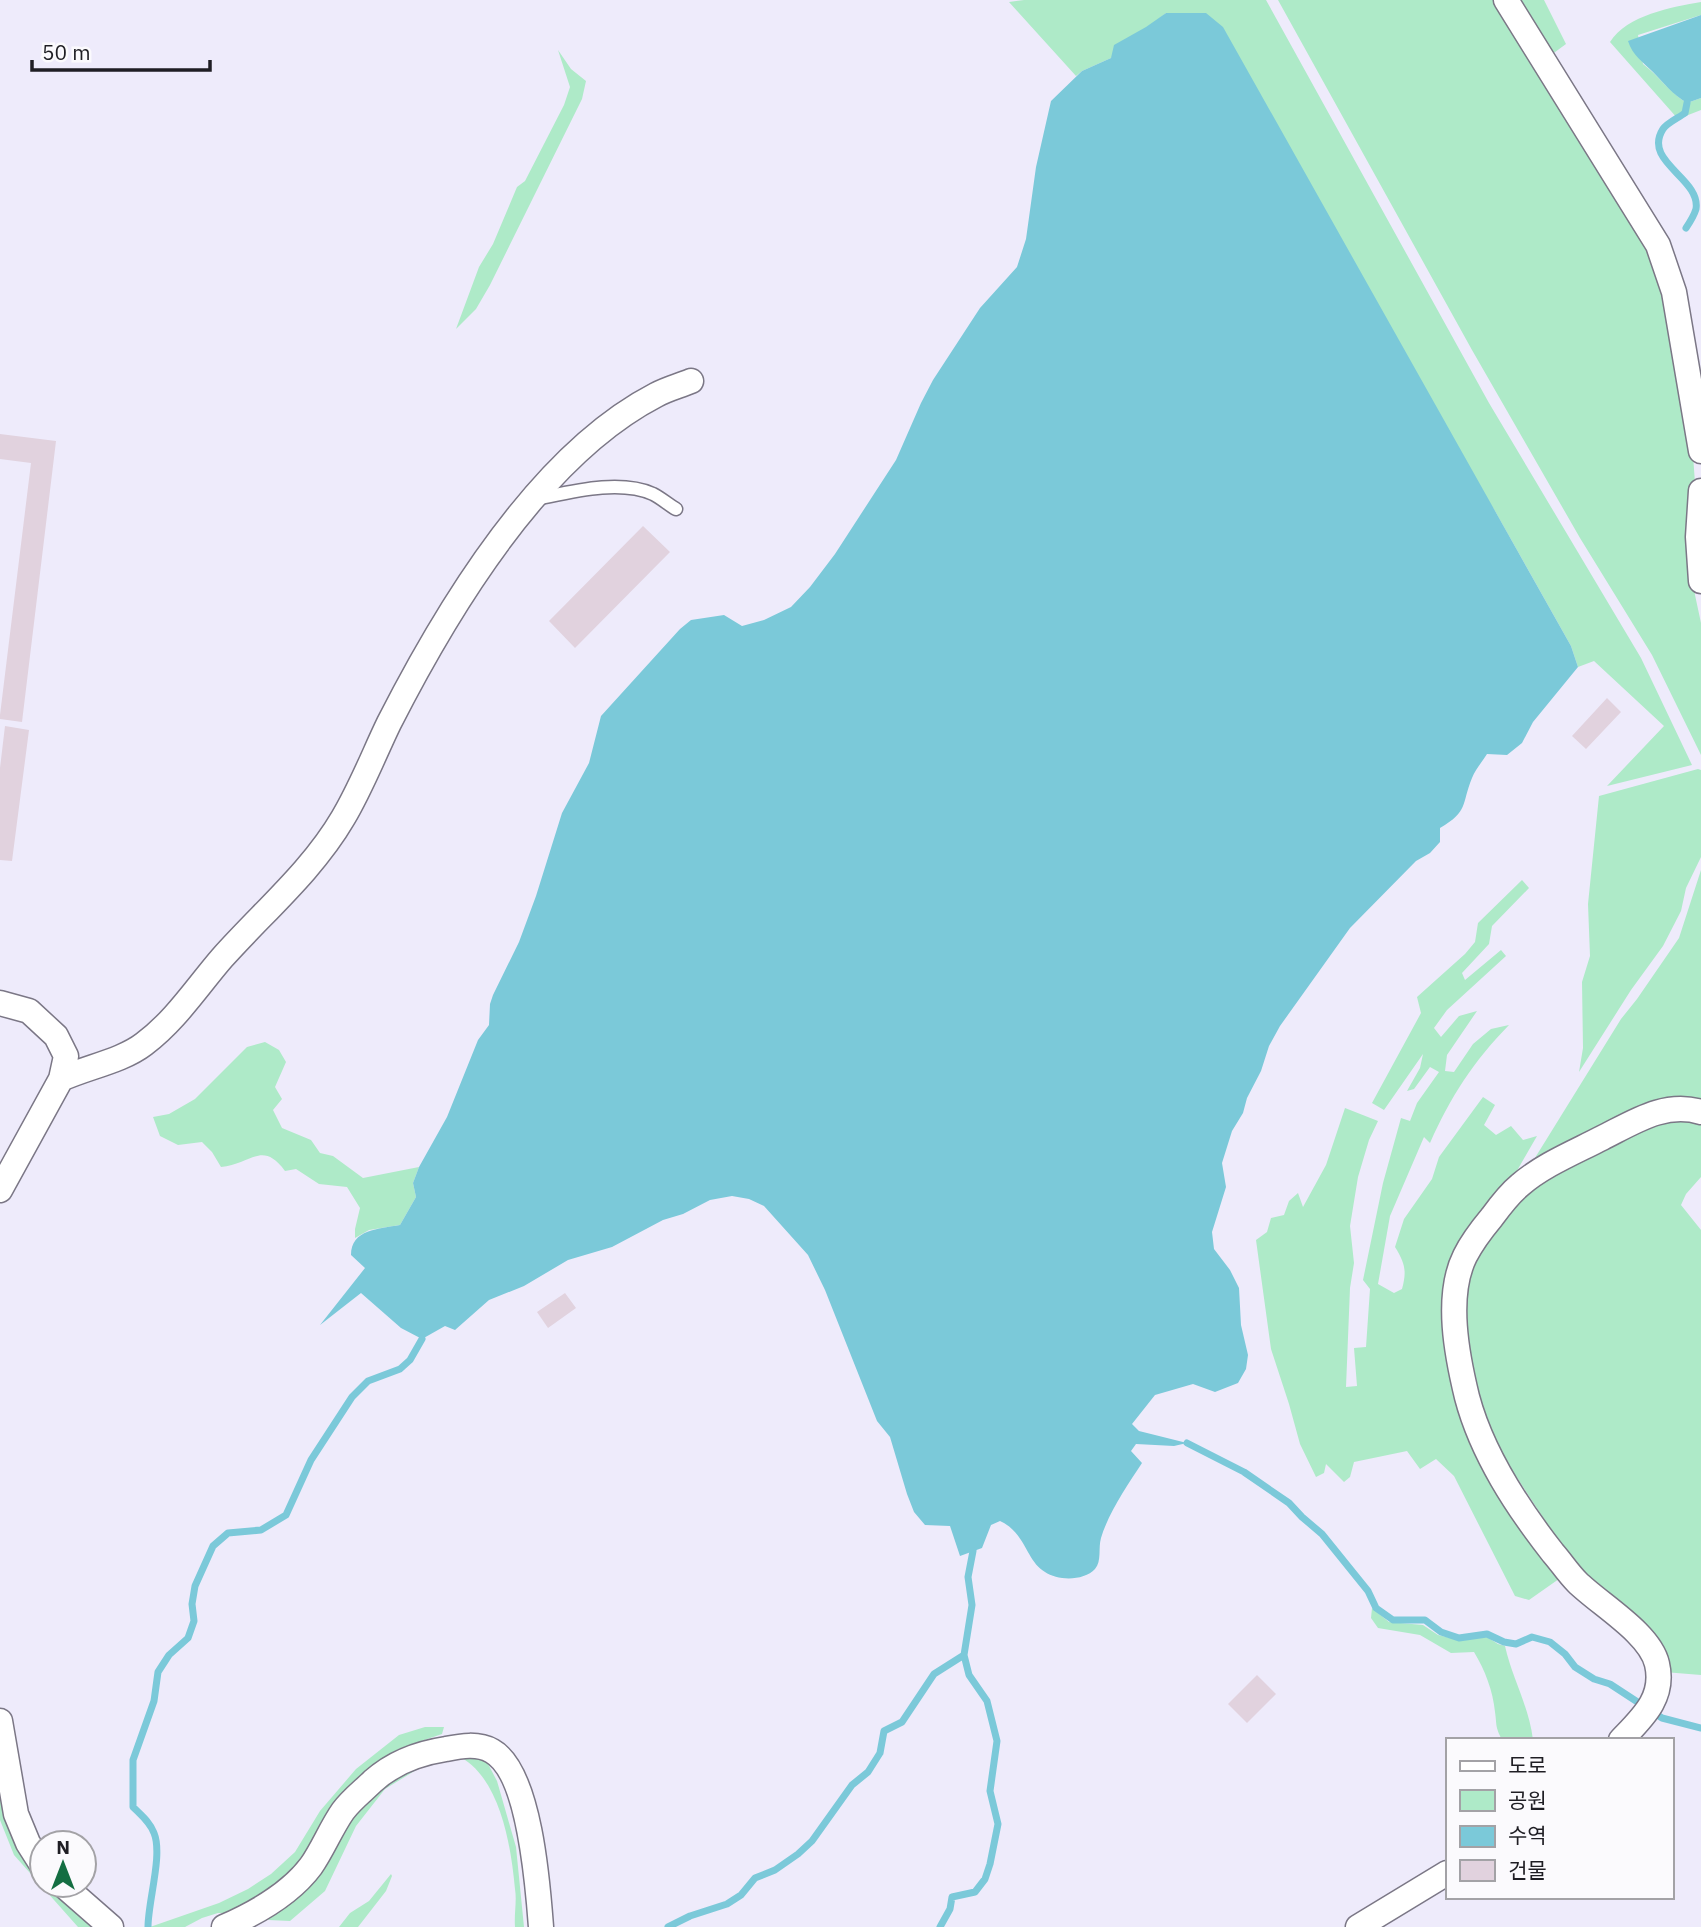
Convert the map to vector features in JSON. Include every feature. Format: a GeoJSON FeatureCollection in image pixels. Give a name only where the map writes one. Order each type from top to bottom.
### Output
{"type":"FeatureCollection","features":[{"type":"Feature","properties":{"kind":"street"},"geometry":{"type":"LineString","coordinates":[[1506,0],[1658,245],[1674,292],[1701,451]]}},
{"type":"Feature","properties":{"kind":"street"},"geometry":{"type":"LineString","coordinates":[[61,1079],[143,1046],[170,1020],[220,960],[321,853],[344,817],[390,722],[451,614],[490,554],[533,500],[570,460],[605,429],[657,394],[691,381]]}},
{"type":"Feature","properties":{"kind":"street"},"geometry":{"type":"LineString","coordinates":[[1701,491],[1698,537],[1701,581]]}},
{"type":"Feature","properties":{"kind":"street"},"geometry":{"type":"LineString","coordinates":[[0,1003],[29,1011],[57,1036],[66,1056],[61,1079],[0,1190]]}},
{"type":"Feature","properties":{"kind":"street"},"geometry":{"type":"LineString","coordinates":[[1622,1738],[1649,1711],[1657,1694],[1657,1660],[1644,1641],[1575,1581],[1536,1532],[1498,1474],[1479,1433],[1467,1397],[1454,1325],[1454,1306],[1464,1258],[1482,1229],[1520,1185],[1550,1166],[1655,1112],[1675,1108],[1701,1112]]}},
{"type":"Feature","properties":{"kind":"street"},"geometry":{"type":"LineString","coordinates":[[0,1721],[16,1814],[28,1843]]}},
{"type":"Feature","properties":{"kind":"street"},"geometry":{"type":"LineString","coordinates":[[224,1927],[257,1910],[290,1887],[309,1868],[343,1810],[376,1779],[399,1763],[425,1752],[468,1745],[492,1751],[508,1766],[513,1778],[524,1808],[533,1852],[541,1927]]}},
{"type":"Feature","properties":{"kind":"street"},"geometry":{"type":"LineString","coordinates":[[1358,1927],[1446,1873]]}},
{"type":"Feature","properties":{"kind":"street"},"geometry":{"type":"LineString","coordinates":[[79,1899],[111,1927]]}},
{"type":"Feature","properties":{"kind":"lane"},"geometry":{"type":"LineString","coordinates":[[533,500],[610,488],[633,489],[653,494],[676,509]]}},
{"type":"Feature","properties":{"kind":"green space"},"geometry":{"type":"Polygon","coordinates":[[[1266,0],[1489,403],[1641,658],[1692,765],[1607,786],[1664,726],[1594,661],[1578,667],[1571,646],[1495,511],[1166,13],[1111,58],[1076,76],[1009,2],[1266,0]]]}},
{"type":"Feature","properties":{"kind":"green space"},"geometry":{"type":"Polygon","coordinates":[[[1278,0],[1499,0],[1656,265],[1691,427],[1695,483],[1692,562],[1701,623],[1701,755],[1652,655],[1580,538],[1472,350],[1278,0]]]}},
{"type":"Feature","properties":{"kind":"green space"},"geometry":{"type":"Polygon","coordinates":[[[1512,0],[1544,0],[1566,44],[1547,58],[1512,0]]]}},
{"type":"Feature","properties":{"kind":"green space"},"geometry":{"type":"Polygon","coordinates":[[[1701,2],[1701,15],[1638,35],[1643,64],[1687,103],[1701,98],[1701,110],[1678,119],[1610,42],[1627,25],[1639,19],[1701,2]]]}},
{"type":"Feature","properties":{"kind":"green space"},"geometry":{"type":"Polygon","coordinates":[[[558,50],[571,69],[586,81],[582,99],[490,285],[476,309],[456,329],[479,267],[493,244],[517,187],[525,181],[564,105],[570,87],[558,50]]]}},
{"type":"Feature","properties":{"kind":"green space"},"geometry":{"type":"Polygon","coordinates":[[[1701,770],[1701,857],[1686,888],[1681,911],[1663,946],[1631,990],[1579,1072],[1583,1048],[1582,982],[1590,956],[1588,904],[1599,796],[1701,770]]]}},
{"type":"Feature","properties":{"kind":"green space"},"geometry":{"type":"Polygon","coordinates":[[[1701,870],[1701,1104],[1525,1174],[1621,1019],[1679,938],[1701,870]]]}},
{"type":"Feature","properties":{"kind":"green space"},"geometry":{"type":"Polygon","coordinates":[[[1522,880],[1529,888],[1492,926],[1489,944],[1462,973],[1465,980],[1501,950],[1506,956],[1447,1010],[1434,1028],[1441,1037],[1459,1016],[1477,1011],[1447,1055],[1445,1071],[1454,1072],[1473,1044],[1491,1029],[1509,1025],[1484,1052],[1464,1080],[1430,1143],[1424,1137],[1390,1216],[1378,1284],[1394,1293],[1402,1289],[1404,1267],[1395,1247],[1404,1219],[1432,1179],[1439,1157],[1483,1097],[1495,1105],[1484,1125],[1496,1135],[1511,1126],[1523,1140],[1537,1136],[1499,1202],[1467,1245],[1458,1375],[1566,1574],[1529,1600],[1515,1596],[1454,1476],[1436,1459],[1420,1469],[1407,1451],[1354,1462],[1350,1477],[1344,1482],[1326,1464],[1324,1473],[1316,1477],[1300,1444],[1271,1349],[1256,1240],[1267,1232],[1271,1218],[1284,1215],[1289,1201],[1298,1193],[1303,1207],[1326,1165],[1345,1108],[1378,1121],[1358,1177],[1350,1226],[1354,1263],[1350,1288],[1346,1387],[1357,1386],[1354,1348],[1366,1347],[1370,1289],[1363,1280],[1383,1183],[1401,1118],[1410,1121],[1417,1103],[1439,1072],[1430,1067],[1414,1089],[1407,1091],[1420,1068],[1423,1054],[1384,1110],[1372,1103],[1421,1013],[1417,997],[1465,954],[1475,942],[1478,923],[1522,880]]]}},
{"type":"Feature","properties":{"kind":"green space"},"geometry":{"type":"Polygon","coordinates":[[[265,1042],[279,1050],[286,1062],[275,1087],[282,1099],[273,1110],[282,1128],[311,1140],[320,1153],[333,1156],[363,1178],[419,1167],[413,1183],[416,1197],[400,1225],[369,1230],[355,1238],[360,1208],[347,1187],[319,1184],[296,1169],[285,1171],[277,1162],[263,1155],[221,1167],[202,1142],[178,1145],[160,1136],[153,1117],[169,1114],[195,1099],[247,1047],[265,1042]]]}},
{"type":"Feature","properties":{"kind":"green space"},"geometry":{"type":"Polygon","coordinates":[[[1673,1114],[1701,1119],[1701,1177],[1686,1194],[1681,1205],[1701,1230],[1701,1675],[1664,1672],[1555,1536],[1497,1447],[1477,1404],[1463,1313],[1471,1267],[1493,1227],[1540,1181],[1673,1114]]]}},
{"type":"Feature","properties":{"kind":"green space"},"geometry":{"type":"Polygon","coordinates":[[[1372,1608],[1389,1622],[1423,1625],[1438,1635],[1459,1640],[1487,1637],[1505,1646],[1528,1715],[1533,1738],[1501,1738],[1485,1673],[1474,1652],[1451,1653],[1420,1635],[1378,1628],[1371,1618],[1372,1608]]]}},
{"type":"Feature","properties":{"kind":"green space"},"geometry":{"type":"Polygon","coordinates":[[[425,1727],[444,1727],[442,1734],[398,1749],[375,1766],[284,1881],[233,1913],[218,1913],[185,1927],[150,1927],[219,1903],[271,1874],[295,1852],[320,1811],[356,1769],[399,1735],[425,1727]]]}},
{"type":"Feature","properties":{"kind":"green space"},"geometry":{"type":"Polygon","coordinates":[[[458,1747],[487,1762],[497,1781],[516,1847],[524,1927],[515,1927],[516,1898],[510,1853],[493,1794],[471,1764],[456,1755],[421,1767],[385,1789],[356,1826],[325,1891],[290,1921],[268,1920],[347,1817],[386,1778],[458,1747]]]}},
{"type":"Feature","properties":{"kind":"green space"},"geometry":{"type":"Polygon","coordinates":[[[0,1780],[28,1842],[28,1871],[14,1855],[0,1820],[0,1780]]]}},
{"type":"Feature","properties":{"kind":"green space"},"geometry":{"type":"Polygon","coordinates":[[[391,1874],[386,1891],[358,1927],[339,1927],[350,1913],[369,1901],[391,1874]]]}},
{"type":"Feature","properties":{"kind":"green space"},"geometry":{"type":"Polygon","coordinates":[[[53,1899],[68,1899],[99,1927],[78,1927],[53,1899]]]}},
{"type":"Feature","properties":{"kind":"water"},"geometry":{"type":"Polygon","coordinates":[[[1166,13],[1206,13],[1223,27],[1571,646],[1578,667],[1533,722],[1522,743],[1507,755],[1487,754],[1473,775],[1460,812],[1440,828],[1440,842],[1430,853],[1416,861],[1350,928],[1280,1026],[1269,1046],[1243,1113],[1232,1131],[1222,1163],[1226,1187],[1212,1232],[1214,1249],[1230,1270],[1239,1288],[1241,1325],[1248,1355],[1246,1369],[1238,1383],[1215,1392],[1193,1384],[1155,1395],[1132,1424],[1139,1431],[1187,1443],[1174,1446],[1136,1444],[1131,1451],[1142,1463],[1108,1519],[1101,1538],[1097,1566],[1084,1576],[1064,1578],[1050,1575],[1039,1567],[1015,1532],[1000,1521],[991,1525],[982,1548],[960,1556],[950,1526],[925,1525],[914,1512],[890,1437],[877,1421],[825,1290],[808,1255],[764,1206],[749,1199],[732,1196],[710,1200],[683,1214],[663,1220],[612,1247],[568,1260],[524,1286],[489,1300],[455,1330],[445,1326],[422,1339],[401,1328],[361,1293],[320,1325],[365,1268],[351,1255],[356,1240],[375,1229],[400,1225],[416,1197],[413,1183],[419,1167],[447,1117],[478,1040],[489,1025],[493,995],[519,942],[562,813],[589,763],[601,716],[691,620],[724,615],[742,626],[764,620],[791,607],[810,587],[835,554],[896,460],[933,380],[980,308],[1017,267],[1026,239],[1036,167],[1051,101],[1082,71],[1111,58],[1114,45],[1166,13]]]}},
{"type":"Feature","properties":{"kind":"water"},"geometry":{"type":"Polygon","coordinates":[[[1701,15],[1701,98],[1687,103],[1638,58],[1628,41],[1701,15]]]}},
{"type":"Feature","properties":{"kind":"building"},"geometry":{"type":"Polygon","coordinates":[[[0,434],[56,441],[22,722],[0,719],[0,715],[31,463],[0,459],[0,434]]]}},
{"type":"Feature","properties":{"kind":"building"},"geometry":{"type":"Polygon","coordinates":[[[643,526],[670,552],[575,648],[549,621],[643,526]]]}},
{"type":"Feature","properties":{"kind":"building"},"geometry":{"type":"Polygon","coordinates":[[[1607,698],[1621,712],[1586,749],[1572,736],[1607,698]]]}},
{"type":"Feature","properties":{"kind":"building"},"geometry":{"type":"Polygon","coordinates":[[[5,726],[29,730],[12,861],[0,860],[0,768],[5,726]]]}},
{"type":"Feature","properties":{"kind":"building"},"geometry":{"type":"Polygon","coordinates":[[[565,1293],[576,1308],[548,1328],[537,1312],[565,1293]]]}},
{"type":"Feature","properties":{"kind":"building"},"geometry":{"type":"Polygon","coordinates":[[[1257,1675],[1276,1694],[1247,1723],[1228,1704],[1257,1675]]]}},
{"type":"Feature","properties":{"kind":"waterway"},"geometry":{"type":"LineString","coordinates":[[1686,228],[1696,209],[1695,198],[1690,188],[1666,161],[1660,151],[1659,141],[1663,129],[1685,113],[1687,103]]}},
{"type":"Feature","properties":{"kind":"waterway"},"geometry":{"type":"LineString","coordinates":[[148,1927],[157,1853],[150,1825],[133,1807],[133,1760],[154,1701],[158,1672],[169,1655],[188,1638],[194,1621],[192,1604],[195,1586],[213,1546],[228,1533],[261,1530],[286,1515],[311,1460],[352,1397],[368,1381],[400,1369],[410,1360],[422,1339]]}},
{"type":"Feature","properties":{"kind":"waterway"},"geometry":{"type":"LineString","coordinates":[[1187,1443],[1244,1472],[1289,1503],[1322,1534],[1368,1591],[1376,1608],[1393,1620],[1425,1620],[1441,1632],[1459,1638],[1487,1634],[1516,1644],[1532,1637],[1550,1642],[1565,1654],[1575,1667],[1594,1679],[1610,1684],[1662,1718],[1701,1728]]}},
{"type":"Feature","properties":{"kind":"waterway"},"geometry":{"type":"LineString","coordinates":[[940,1927],[950,1909],[952,1897],[975,1892],[985,1879],[998,1824],[990,1791],[997,1741],[987,1701],[969,1675],[964,1655],[972,1605],[968,1577],[973,1551]]}},
{"type":"Feature","properties":{"kind":"waterway"},"geometry":{"type":"LineString","coordinates":[[668,1927],[690,1916],[727,1904],[741,1895],[755,1878],[775,1870],[798,1854],[812,1841],[852,1785],[868,1772],[880,1753],[884,1731],[902,1722],[934,1674],[964,1655]]}}]}
